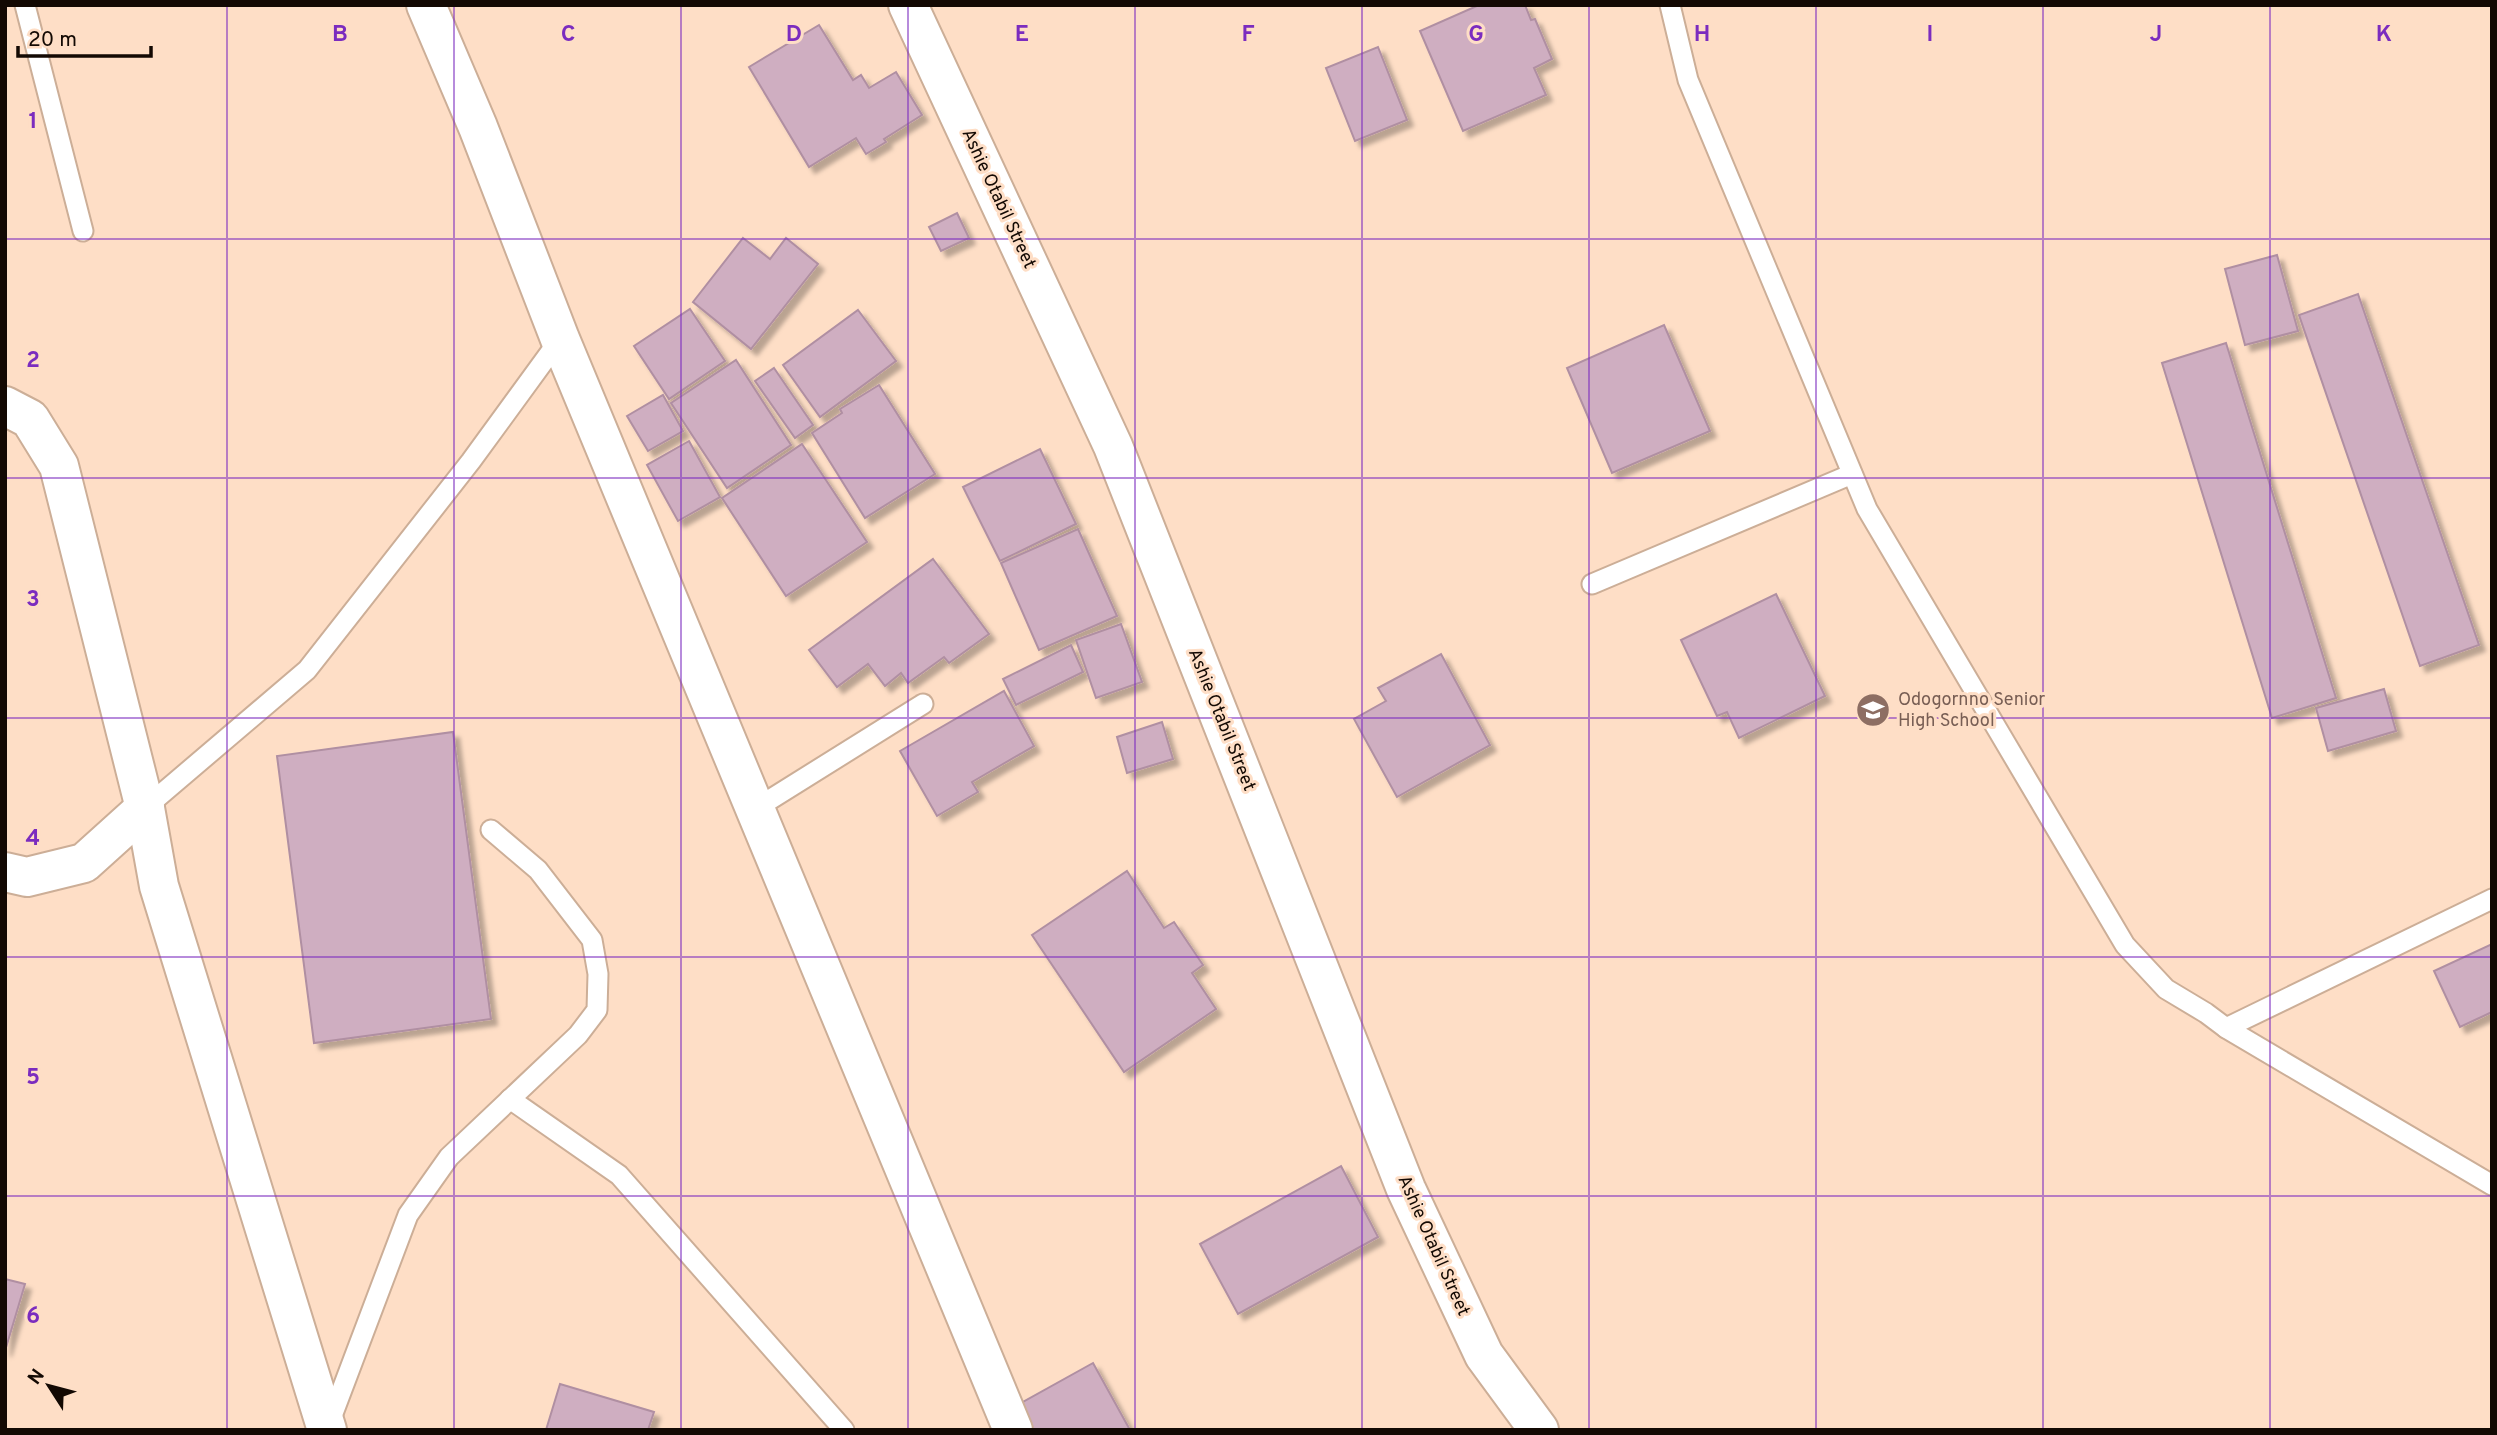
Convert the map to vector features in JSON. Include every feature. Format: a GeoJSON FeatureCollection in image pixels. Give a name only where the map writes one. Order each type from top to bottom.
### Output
{"type":"FeatureCollection","features":[{"type":"Feature","properties":{"kind":"street"},"geometry":{"type":"LineString","coordinates":[[426,5],[478,127],[560,339],[1013,1430]]}},
{"type":"Feature","properties":{"kind":"street","name":"Ashie Otabil Street"},"geometry":{"type":"LineString","coordinates":[[908,5],[1113,446],[1406,1189],[1436,1258],[1484,1355],[1539,1430]]}},
{"type":"Feature","properties":{"kind":"street"},"geometry":{"type":"LineString","coordinates":[[5,407],[30,419],[59,466],[145,808],[159,886],[327,1429]]}},
{"type":"Feature","properties":{"kind":"street"},"geometry":{"type":"LineString","coordinates":[[5,872],[27,877],[84,863],[145,808]]}},
{"type":"Feature","properties":{"kind":"lane"},"geometry":{"type":"LineString","coordinates":[[25,5],[83,231]]}},
{"type":"Feature","properties":{"kind":"lane"},"geometry":{"type":"LineString","coordinates":[[1670,5],[1688,80],[1867,509],[2125,945],[2166,989],[2226,1028],[2492,1185]]}},
{"type":"Feature","properties":{"kind":"lane"},"geometry":{"type":"LineString","coordinates":[[145,808],[307,670],[471,461],[560,339]]}},
{"type":"Feature","properties":{"kind":"lane"},"geometry":{"type":"LineString","coordinates":[[1592,584],[1852,474]]}},
{"type":"Feature","properties":{"kind":"lane"},"geometry":{"type":"LineString","coordinates":[[755,809],[923,704]]}},
{"type":"Feature","properties":{"kind":"lane"},"geometry":{"type":"LineString","coordinates":[[327,1429],[408,1215],[449,1157],[578,1035],[597,1010],[598,974],[592,940],[538,870],[491,830]]}},
{"type":"Feature","properties":{"kind":"lane"},"geometry":{"type":"LineString","coordinates":[[2226,1028],[2492,899]]}},
{"type":"Feature","properties":{"kind":"lane"},"geometry":{"type":"LineString","coordinates":[[510,1099],[619,1175],[845,1430]]}},
{"type":"Feature","properties":{"kind":"building"},"geometry":{"type":"Polygon","coordinates":[[[1479,5],[1525,5],[1531,20],[1535,19],[1552,59],[1534,68],[1546,95],[1463,131],[1420,31],[1479,5]]]}},
{"type":"Feature","properties":{"kind":"building"},"geometry":{"type":"Polygon","coordinates":[[[819,25],[853,80],[861,75],[869,88],[896,72],[922,115],[866,154],[856,138],[809,167],[749,67],[819,25]]]}},
{"type":"Feature","properties":{"kind":"building"},"geometry":{"type":"Polygon","coordinates":[[[1378,47],[1407,120],[1355,141],[1326,68],[1378,47]]]}},
{"type":"Feature","properties":{"kind":"building"},"geometry":{"type":"Polygon","coordinates":[[[957,213],[969,238],[941,251],[929,227],[957,213]]]}},
{"type":"Feature","properties":{"kind":"building"},"geometry":{"type":"Polygon","coordinates":[[[743,238],[770,259],[786,238],[818,264],[751,349],[693,302],[743,238]]]}},
{"type":"Feature","properties":{"kind":"building"},"geometry":{"type":"Polygon","coordinates":[[[2277,255],[2298,331],[2245,345],[2225,269],[2277,255]]]}},
{"type":"Feature","properties":{"kind":"building"},"geometry":{"type":"Polygon","coordinates":[[[2358,294],[2479,645],[2420,666],[2299,315],[2358,294]]]}},
{"type":"Feature","properties":{"kind":"building"},"geometry":{"type":"Polygon","coordinates":[[[690,309],[725,361],[669,399],[634,346],[690,309]]]}},
{"type":"Feature","properties":{"kind":"building"},"geometry":{"type":"Polygon","coordinates":[[[858,310],[896,361],[820,417],[783,365],[858,310]]]}},
{"type":"Feature","properties":{"kind":"building"},"geometry":{"type":"Polygon","coordinates":[[[1664,325],[1710,431],[1612,473],[1567,368],[1664,325]]]}},
{"type":"Feature","properties":{"kind":"building"},"geometry":{"type":"Polygon","coordinates":[[[2226,343],[2336,698],[2272,718],[2162,363],[2226,343]]]}},
{"type":"Feature","properties":{"kind":"building"},"geometry":{"type":"Polygon","coordinates":[[[736,360],[791,445],[727,488],[671,403],[736,360]]]}},
{"type":"Feature","properties":{"kind":"building"},"geometry":{"type":"Polygon","coordinates":[[[774,368],[813,425],[795,438],[755,381],[774,368]]]}},
{"type":"Feature","properties":{"kind":"building"},"geometry":{"type":"Polygon","coordinates":[[[879,385],[935,474],[865,518],[812,433],[842,413],[840,409],[879,385]]]}},
{"type":"Feature","properties":{"kind":"building"},"geometry":{"type":"Polygon","coordinates":[[[663,395],[683,431],[648,451],[627,416],[663,395]]]}},
{"type":"Feature","properties":{"kind":"building"},"geometry":{"type":"Polygon","coordinates":[[[689,441],[720,497],[678,521],[647,465],[689,441]]]}},
{"type":"Feature","properties":{"kind":"building"},"geometry":{"type":"Polygon","coordinates":[[[802,444],[867,542],[786,596],[722,498],[802,444]]]}},
{"type":"Feature","properties":{"kind":"building"},"geometry":{"type":"Polygon","coordinates":[[[1040,449],[1076,524],[1000,561],[963,487],[1040,449]]]}},
{"type":"Feature","properties":{"kind":"building"},"geometry":{"type":"Polygon","coordinates":[[[1078,529],[1117,616],[1039,650],[1001,563],[1078,529]]]}},
{"type":"Feature","properties":{"kind":"building"},"geometry":{"type":"Polygon","coordinates":[[[933,559],[989,634],[949,663],[944,657],[908,683],[901,673],[885,686],[868,664],[837,687],[809,650],[933,559]]]}},
{"type":"Feature","properties":{"kind":"building"},"geometry":{"type":"Polygon","coordinates":[[[1776,594],[1825,696],[1739,738],[1727,712],[1717,716],[1681,640],[1776,594]]]}},
{"type":"Feature","properties":{"kind":"building"},"geometry":{"type":"Polygon","coordinates":[[[1121,624],[1142,682],[1096,698],[1076,640],[1121,624]]]}},
{"type":"Feature","properties":{"kind":"building"},"geometry":{"type":"Polygon","coordinates":[[[1071,645],[1083,672],[1016,705],[1003,679],[1071,645]]]}},
{"type":"Feature","properties":{"kind":"building"},"geometry":{"type":"Polygon","coordinates":[[[1441,654],[1490,745],[1397,797],[1354,719],[1386,701],[1378,688],[1441,654]]]}},
{"type":"Feature","properties":{"kind":"building"},"geometry":{"type":"Polygon","coordinates":[[[2384,689],[2396,731],[2328,751],[2316,708],[2384,689]]]}},
{"type":"Feature","properties":{"kind":"building"},"geometry":{"type":"Polygon","coordinates":[[[1004,691],[1034,746],[972,782],[978,792],[937,816],[900,751],[1004,691]]]}},
{"type":"Feature","properties":{"kind":"building"},"geometry":{"type":"Polygon","coordinates":[[[1162,722],[1173,759],[1127,773],[1117,737],[1162,722]]]}},
{"type":"Feature","properties":{"kind":"building"},"geometry":{"type":"Polygon","coordinates":[[[453,732],[491,1019],[314,1043],[277,756],[453,732]]]}},
{"type":"Feature","properties":{"kind":"building"},"geometry":{"type":"Polygon","coordinates":[[[1127,871],[1164,928],[1174,922],[1203,965],[1192,973],[1216,1009],[1124,1072],[1032,935],[1127,871]]]}},
{"type":"Feature","properties":{"kind":"building"},"geometry":{"type":"Polygon","coordinates":[[[2492,944],[2492,1012],[2460,1027],[2434,971],[2492,944]]]}},
{"type":"Feature","properties":{"kind":"building"},"geometry":{"type":"Polygon","coordinates":[[[1341,1166],[1378,1237],[1238,1314],[1200,1244],[1341,1166]]]}},
{"type":"Feature","properties":{"kind":"building"},"geometry":{"type":"Polygon","coordinates":[[[5,1279],[25,1284],[5,1351],[5,1279]]]}},
{"type":"Feature","properties":{"kind":"building"},"geometry":{"type":"Polygon","coordinates":[[[1093,1363],[1130,1430],[1027,1430],[1014,1407],[1093,1363]]]}},
{"type":"Feature","properties":{"kind":"building"},"geometry":{"type":"Polygon","coordinates":[[[560,1384],[654,1412],[648,1430],[546,1430],[560,1384]]]}},
{"type":"Feature","properties":{"kind":"place","name":"Odogornno Senior High School"},"geometry":{"type":"Point","coordinates":[1873,710]}}]}
